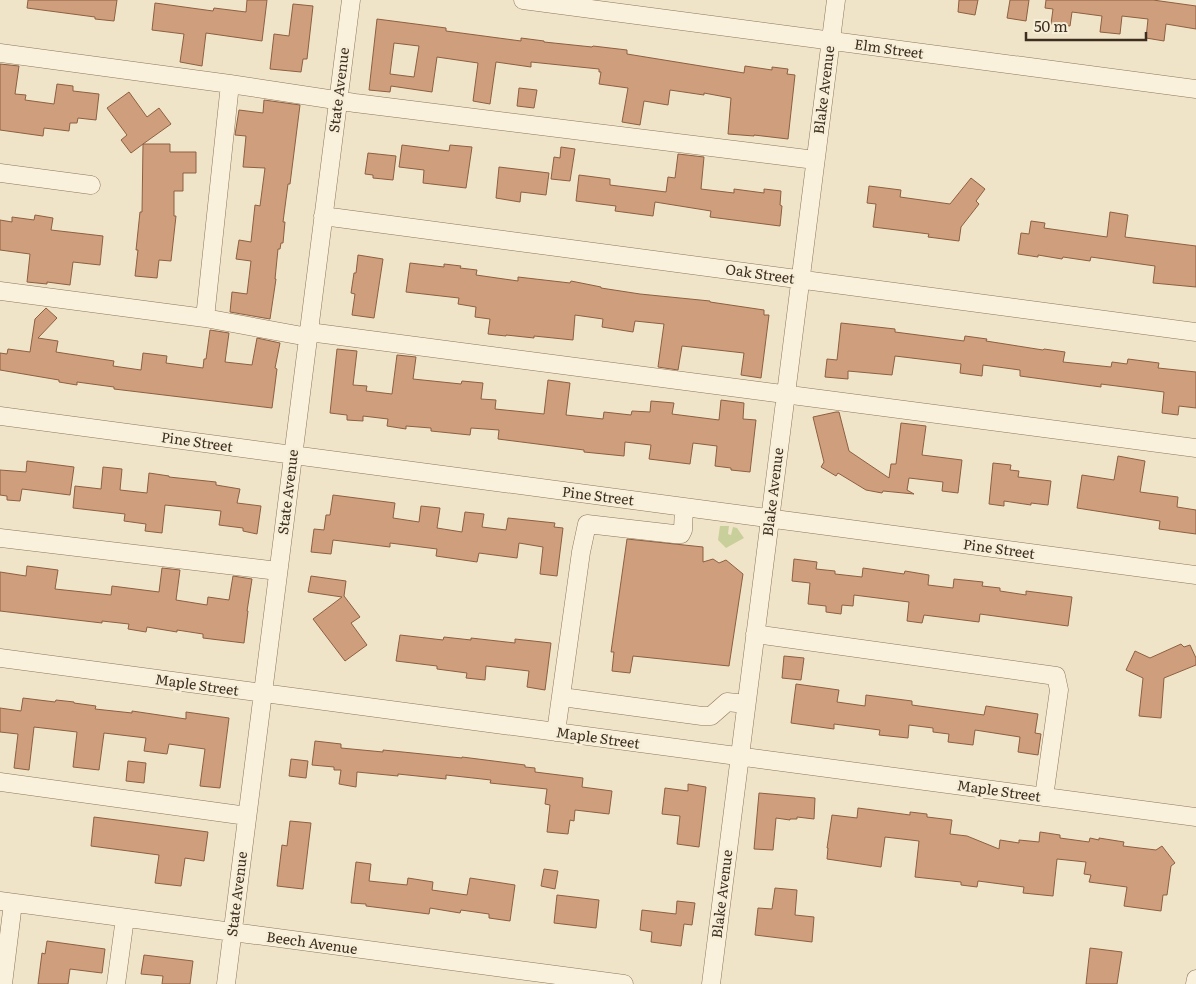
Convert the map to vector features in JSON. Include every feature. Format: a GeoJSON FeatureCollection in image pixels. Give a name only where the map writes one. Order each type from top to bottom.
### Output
{"type":"FeatureCollection","features":[{"type":"Feature","properties":{"kind":"street","name":"State Avenue"},"geometry":{"type":"LineString","coordinates":[[226,984],[351,0]]}},
{"type":"Feature","properties":{"kind":"street","name":"Elm Street"},"geometry":{"type":"LineString","coordinates":[[523,0],[1196,90]]}},
{"type":"Feature","properties":{"kind":"street","name":"Blake Avenue"},"geometry":{"type":"LineString","coordinates":[[710,984],[836,0]]}},
{"type":"Feature","properties":{"kind":"street"},"geometry":{"type":"LineString","coordinates":[[0,53],[338,100],[815,160]]}},
{"type":"Feature","properties":{"kind":"street"},"geometry":{"type":"LineString","coordinates":[[205,318],[230,84]]}},
{"type":"Feature","properties":{"kind":"street"},"geometry":{"type":"LineString","coordinates":[[0,173],[91,186]]}},
{"type":"Feature","properties":{"kind":"street","name":"Oak Street"},"geometry":{"type":"LineString","coordinates":[[324,216],[1196,332]]}},
{"type":"Feature","properties":{"kind":"street"},"geometry":{"type":"LineString","coordinates":[[0,291],[205,318],[308,334],[1196,448]]}},
{"type":"Feature","properties":{"kind":"street","name":"Pine Street"},"geometry":{"type":"LineString","coordinates":[[0,416],[1196,575]]}},
{"type":"Feature","properties":{"kind":"street"},"geometry":{"type":"LineString","coordinates":[[556,732],[590,495]]}},
{"type":"Feature","properties":{"kind":"street"},"geometry":{"type":"LineString","coordinates":[[587,524],[680,534],[683,530],[684,507]]}},
{"type":"Feature","properties":{"kind":"street"},"geometry":{"type":"LineString","coordinates":[[0,538],[278,571]]}},
{"type":"Feature","properties":{"kind":"street"},"geometry":{"type":"LineString","coordinates":[[755,634],[1056,676],[1059,690],[1044,797]]}},
{"type":"Feature","properties":{"kind":"street","name":"Maple Street"},"geometry":{"type":"LineString","coordinates":[[0,658],[1196,817]]}},
{"type":"Feature","properties":{"kind":"street"},"geometry":{"type":"LineString","coordinates":[[562,697],[702,716],[710,716],[727,702],[746,704]]}},
{"type":"Feature","properties":{"kind":"street"},"geometry":{"type":"LineString","coordinates":[[0,782],[247,816]]}},
{"type":"Feature","properties":{"kind":"street"},"geometry":{"type":"LineString","coordinates":[[2,984],[6,902]]}},
{"type":"Feature","properties":{"kind":"street","name":"Beech Avenue"},"geometry":{"type":"LineString","coordinates":[[6,902],[624,984]]}},
{"type":"Feature","properties":{"kind":"street"},"geometry":{"type":"LineString","coordinates":[[116,984],[125,918]]}},
{"type":"Feature","properties":{"kind":"street"},"geometry":{"type":"LineString","coordinates":[[1195,984],[1196,978]]}},
{"type":"Feature","properties":{"kind":"green space"},"geometry":{"type":"Polygon","coordinates":[[[720,526],[729,526],[728,534],[731,535],[733,527],[737,528],[744,538],[726,548],[718,540],[720,526]]]}},
{"type":"Feature","properties":{"kind":"building"},"geometry":{"type":"Polygon","coordinates":[[[28,0],[117,0],[114,21],[27,8],[28,0]]]}},
{"type":"Feature","properties":{"kind":"building"},"geometry":{"type":"Polygon","coordinates":[[[247,0],[267,0],[262,41],[206,33],[202,66],[180,62],[184,34],[152,30],[155,3],[213,11],[214,8],[246,12],[247,0]]]}},
{"type":"Feature","properties":{"kind":"building"},"geometry":{"type":"Polygon","coordinates":[[[959,0],[978,0],[975,15],[958,12],[959,0]]]}},
{"type":"Feature","properties":{"kind":"building"},"geometry":{"type":"Polygon","coordinates":[[[1010,0],[1029,0],[1026,21],[1007,18],[1010,0]]]}},
{"type":"Feature","properties":{"kind":"building"},"geometry":{"type":"Polygon","coordinates":[[[1046,0],[1153,0],[1196,6],[1196,29],[1166,24],[1164,41],[1146,38],[1148,19],[1122,16],[1120,34],[1100,32],[1102,16],[1072,12],[1070,26],[1051,24],[1053,9],[1045,8],[1046,0]]]}},
{"type":"Feature","properties":{"kind":"building"},"geometry":{"type":"Polygon","coordinates":[[[293,4],[313,6],[307,59],[303,59],[301,72],[270,69],[274,34],[289,36],[293,4]]]}},
{"type":"Feature","properties":{"kind":"building"},"geometry":{"type":"Polygon","coordinates":[[[377,19],[446,28],[446,31],[521,41],[521,38],[627,50],[627,54],[744,73],[745,66],[772,70],[772,67],[788,69],[787,74],[795,75],[788,139],[728,134],[731,98],[704,93],[704,95],[670,90],[668,105],[644,101],[640,125],[622,122],[628,88],[599,84],[601,72],[599,72],[599,69],[531,62],[531,67],[496,62],[490,104],[473,101],[478,63],[437,57],[432,92],[391,86],[390,92],[369,90],[377,19]],[[394,43],[390,74],[414,77],[419,46],[394,43]]]}},
{"type":"Feature","properties":{"kind":"building"},"geometry":{"type":"Polygon","coordinates":[[[0,64],[19,66],[15,94],[26,95],[25,100],[54,104],[57,84],[73,86],[73,91],[99,94],[96,120],[78,118],[77,123],[70,123],[69,131],[44,128],[43,136],[0,130],[0,64]]]}},
{"type":"Feature","properties":{"kind":"building"},"geometry":{"type":"Polygon","coordinates":[[[519,88],[537,90],[534,108],[517,106],[519,88]]]}},
{"type":"Feature","properties":{"kind":"building"},"geometry":{"type":"Polygon","coordinates":[[[129,92],[147,117],[159,108],[171,124],[131,153],[121,140],[127,135],[107,108],[129,92]]]}},
{"type":"Feature","properties":{"kind":"building"},"geometry":{"type":"Polygon","coordinates":[[[264,100],[300,105],[283,222],[285,222],[283,243],[281,243],[280,249],[278,249],[270,319],[230,312],[232,292],[247,294],[251,261],[236,259],[239,240],[251,242],[255,205],[260,206],[265,168],[243,167],[246,136],[235,135],[239,110],[263,113],[264,100]]]}},
{"type":"Feature","properties":{"kind":"building"},"geometry":{"type":"Polygon","coordinates":[[[143,144],[170,144],[170,152],[196,152],[196,173],[183,173],[183,191],[174,191],[174,216],[176,216],[171,261],[159,260],[157,278],[135,276],[140,212],[142,212],[143,144]]]}},
{"type":"Feature","properties":{"kind":"building"},"geometry":{"type":"Polygon","coordinates":[[[402,145],[449,151],[450,145],[472,147],[466,188],[423,183],[424,170],[399,167],[402,145]]]}},
{"type":"Feature","properties":{"kind":"building"},"geometry":{"type":"Polygon","coordinates":[[[561,147],[575,149],[570,181],[551,179],[554,157],[560,158],[561,147]]]}},
{"type":"Feature","properties":{"kind":"building"},"geometry":{"type":"Polygon","coordinates":[[[368,153],[396,156],[393,180],[373,178],[373,175],[365,174],[368,153]]]}},
{"type":"Feature","properties":{"kind":"building"},"geometry":{"type":"Polygon","coordinates":[[[678,154],[704,157],[701,189],[734,193],[734,189],[764,193],[764,189],[781,191],[780,226],[710,217],[711,211],[655,202],[653,216],[615,211],[616,206],[576,201],[579,175],[610,179],[610,185],[666,192],[668,177],[675,178],[678,154]]]}},
{"type":"Feature","properties":{"kind":"building"},"geometry":{"type":"Polygon","coordinates":[[[499,167],[549,173],[546,195],[521,192],[520,202],[496,198],[499,167]]]}},
{"type":"Feature","properties":{"kind":"building"},"geometry":{"type":"Polygon","coordinates":[[[971,178],[985,189],[976,201],[979,204],[961,227],[959,241],[928,237],[929,234],[873,227],[876,204],[867,203],[869,186],[901,190],[900,197],[950,204],[971,178]]]}},
{"type":"Feature","properties":{"kind":"building"},"geometry":{"type":"Polygon","coordinates":[[[1110,212],[1128,215],[1125,237],[1196,246],[1196,287],[1153,283],[1155,266],[1091,257],[1090,261],[1018,254],[1021,233],[1029,234],[1031,221],[1045,223],[1044,228],[1107,237],[1110,212]]]}},
{"type":"Feature","properties":{"kind":"building"},"geometry":{"type":"Polygon","coordinates":[[[35,215],[53,218],[51,230],[103,236],[100,265],[73,262],[70,285],[27,282],[30,254],[0,250],[0,220],[12,222],[12,217],[34,220],[35,215]]]}},
{"type":"Feature","properties":{"kind":"building"},"geometry":{"type":"Polygon","coordinates":[[[358,255],[383,259],[374,318],[352,315],[355,294],[351,293],[358,255]]]}},
{"type":"Feature","properties":{"kind":"building"},"geometry":{"type":"Polygon","coordinates":[[[410,263],[444,267],[444,264],[461,266],[460,268],[477,270],[476,275],[518,281],[518,277],[570,283],[571,281],[640,294],[710,301],[764,310],[764,315],[769,315],[761,378],[741,375],[744,353],[682,346],[678,370],[658,367],[664,324],[635,321],[633,332],[602,327],[603,319],[575,315],[573,340],[488,334],[490,319],[475,317],[476,307],[458,304],[459,298],[406,292],[410,263]]]}},
{"type":"Feature","properties":{"kind":"building"},"geometry":{"type":"Polygon","coordinates":[[[46,308],[57,318],[38,338],[58,341],[56,352],[114,361],[113,366],[141,370],[143,353],[167,356],[166,363],[203,368],[210,330],[229,333],[225,362],[252,365],[257,338],[280,343],[275,368],[277,369],[272,408],[114,389],[114,387],[77,382],[77,385],[0,370],[0,353],[7,354],[8,349],[30,352],[35,319],[46,308]]]}},
{"type":"Feature","properties":{"kind":"building"},"geometry":{"type":"Polygon","coordinates":[[[841,323],[895,329],[895,332],[964,341],[965,336],[987,339],[986,341],[1065,352],[1063,362],[1111,367],[1112,362],[1127,364],[1128,359],[1159,363],[1158,368],[1196,372],[1196,408],[1179,406],[1178,415],[1162,413],[1164,392],[1101,384],[1101,387],[1020,376],[1020,370],[983,365],[982,376],[960,373],[961,364],[895,356],[892,375],[848,371],[848,379],[825,377],[827,359],[837,360],[841,323]]]}},
{"type":"Feature","properties":{"kind":"building"},"geometry":{"type":"Polygon","coordinates":[[[337,349],[357,351],[353,385],[367,386],[366,391],[392,394],[397,355],[416,357],[413,379],[461,384],[462,381],[483,383],[481,399],[496,400],[495,409],[544,414],[548,380],[570,383],[566,415],[603,419],[604,412],[631,415],[632,411],[650,412],[651,401],[674,403],[672,414],[719,420],[721,400],[744,403],[743,419],[756,420],[750,472],[715,466],[717,446],[693,443],[690,464],[649,459],[651,445],[625,442],[624,456],[498,439],[499,430],[471,428],[470,435],[431,431],[431,428],[406,426],[406,429],[387,426],[388,419],[363,416],[363,421],[347,420],[347,415],[330,413],[337,349]]]}},
{"type":"Feature","properties":{"kind":"building"},"geometry":{"type":"Polygon","coordinates":[[[839,412],[849,451],[889,478],[891,464],[896,464],[901,423],[926,426],[922,455],[962,460],[958,493],[942,491],[943,482],[909,478],[907,490],[914,494],[883,491],[882,493],[866,490],[838,473],[836,476],[821,467],[824,462],[813,417],[839,412]]]}},
{"type":"Feature","properties":{"kind":"building"},"geometry":{"type":"Polygon","coordinates":[[[1118,456],[1145,461],[1140,492],[1178,497],[1177,507],[1196,510],[1196,534],[1159,529],[1160,521],[1077,508],[1082,475],[1114,480],[1118,456]]]}},
{"type":"Feature","properties":{"kind":"building"},"geometry":{"type":"Polygon","coordinates":[[[27,461],[74,467],[70,495],[22,489],[20,501],[7,500],[7,496],[0,495],[0,470],[26,472],[27,461]]]}},
{"type":"Feature","properties":{"kind":"building"},"geometry":{"type":"Polygon","coordinates":[[[993,463],[1011,465],[1010,470],[1019,471],[1018,477],[1051,481],[1048,505],[1031,503],[1031,505],[1004,501],[1004,506],[989,504],[993,463]]]}},
{"type":"Feature","properties":{"kind":"building"},"geometry":{"type":"Polygon","coordinates":[[[103,467],[122,469],[120,490],[147,493],[149,473],[216,482],[216,485],[240,489],[237,503],[261,506],[257,534],[243,531],[243,528],[219,525],[221,511],[165,505],[162,533],[145,531],[146,524],[124,521],[125,514],[73,508],[75,486],[101,489],[103,467]]]}},
{"type":"Feature","properties":{"kind":"building"},"geometry":{"type":"Polygon","coordinates":[[[333,495],[395,503],[393,518],[419,522],[421,506],[440,508],[437,528],[462,532],[465,512],[484,514],[482,527],[506,530],[508,518],[555,523],[554,527],[563,528],[557,576],[540,574],[543,547],[519,543],[517,558],[479,553],[477,562],[436,556],[437,549],[390,543],[390,547],[333,540],[331,554],[311,552],[314,529],[324,530],[326,515],[330,515],[333,495]]]}},
{"type":"Feature","properties":{"kind":"building"},"geometry":{"type":"Polygon","coordinates":[[[627,539],[703,547],[703,562],[713,559],[719,563],[726,560],[743,574],[729,666],[633,656],[630,673],[612,671],[614,652],[611,652],[627,539]]]}},
{"type":"Feature","properties":{"kind":"building"},"geometry":{"type":"Polygon","coordinates":[[[794,559],[817,562],[816,569],[835,571],[835,574],[862,577],[863,568],[904,574],[905,571],[929,575],[928,585],[953,588],[954,579],[983,582],[982,586],[1000,588],[1000,591],[1026,595],[1026,591],[1072,597],[1068,626],[980,614],[979,622],[924,615],[922,623],[907,621],[909,602],[854,595],[853,606],[842,605],[841,614],[826,612],[826,606],[808,604],[810,583],[792,581],[794,559]]]}},
{"type":"Feature","properties":{"kind":"building"},"geometry":{"type":"Polygon","coordinates":[[[27,566],[58,570],[55,589],[111,595],[112,586],[159,592],[162,568],[180,570],[176,600],[207,605],[208,597],[229,600],[233,576],[252,579],[244,643],[203,638],[203,634],[177,630],[177,632],[147,627],[146,632],[128,629],[129,624],[102,621],[102,623],[0,611],[0,572],[26,576],[27,566]]]}},
{"type":"Feature","properties":{"kind":"building"},"geometry":{"type":"Polygon","coordinates":[[[311,576],[346,581],[344,596],[360,617],[351,623],[367,645],[345,661],[313,619],[342,597],[308,592],[311,576]]]}},
{"type":"Feature","properties":{"kind":"building"},"geometry":{"type":"Polygon","coordinates":[[[400,635],[443,640],[444,637],[515,643],[515,639],[551,643],[545,690],[527,687],[529,671],[486,666],[485,680],[466,678],[467,673],[437,669],[437,666],[396,661],[400,635]]]}},
{"type":"Feature","properties":{"kind":"building"},"geometry":{"type":"Polygon","coordinates":[[[1181,644],[1184,647],[1190,645],[1196,658],[1196,665],[1164,678],[1161,718],[1139,716],[1143,678],[1126,670],[1135,651],[1150,658],[1181,644]]]}},
{"type":"Feature","properties":{"kind":"building"},"geometry":{"type":"Polygon","coordinates":[[[784,656],[804,658],[801,680],[782,678],[784,656]]]}},
{"type":"Feature","properties":{"kind":"building"},"geometry":{"type":"Polygon","coordinates":[[[796,684],[839,690],[837,702],[865,706],[866,695],[912,701],[912,705],[984,715],[986,706],[1038,714],[1035,733],[1041,734],[1038,755],[1018,752],[1020,737],[975,730],[973,745],[948,742],[949,734],[933,732],[933,728],[909,725],[908,738],[879,735],[880,730],[834,724],[834,729],[791,723],[796,684]]]}},
{"type":"Feature","properties":{"kind":"building"},"geometry":{"type":"Polygon","coordinates":[[[23,698],[74,702],[96,706],[95,709],[132,713],[132,711],[186,719],[186,712],[229,718],[220,788],[200,786],[205,749],[169,744],[167,754],[144,751],[146,738],[104,733],[99,770],[73,767],[77,732],[34,727],[29,770],[14,768],[18,734],[0,732],[0,708],[21,711],[23,698]]]}},
{"type":"Feature","properties":{"kind":"building"},"geometry":{"type":"Polygon","coordinates":[[[315,741],[341,744],[341,748],[462,757],[525,765],[525,767],[535,768],[535,772],[583,778],[582,787],[612,791],[609,814],[575,810],[574,821],[570,820],[568,834],[547,832],[550,805],[545,804],[547,789],[490,783],[491,780],[446,775],[446,779],[357,772],[356,787],[339,784],[341,770],[334,770],[334,767],[312,765],[315,741]]]}},
{"type":"Feature","properties":{"kind":"building"},"geometry":{"type":"Polygon","coordinates":[[[291,759],[308,761],[306,778],[289,776],[291,759]]]}},
{"type":"Feature","properties":{"kind":"building"},"geometry":{"type":"Polygon","coordinates":[[[128,761],[146,763],[144,783],[126,781],[128,761]]]}},
{"type":"Feature","properties":{"kind":"building"},"geometry":{"type":"Polygon","coordinates":[[[688,784],[706,787],[699,847],[677,844],[680,816],[662,814],[665,788],[688,791],[688,784]]]}},
{"type":"Feature","properties":{"kind":"building"},"geometry":{"type":"Polygon","coordinates":[[[759,793],[815,798],[814,819],[797,817],[797,819],[790,820],[776,818],[773,850],[754,849],[759,793]]]}},
{"type":"Feature","properties":{"kind":"building"},"geometry":{"type":"Polygon","coordinates":[[[858,808],[910,815],[910,812],[927,814],[927,817],[952,820],[950,834],[967,836],[999,849],[1000,840],[1019,843],[1019,840],[1039,842],[1040,832],[1060,835],[1060,838],[1089,842],[1090,838],[1099,840],[1099,838],[1124,842],[1123,846],[1156,850],[1162,846],[1175,863],[1171,866],[1167,895],[1163,895],[1161,911],[1124,906],[1127,887],[1089,882],[1091,875],[1084,874],[1086,862],[1057,859],[1053,896],[1023,893],[1024,887],[978,881],[977,887],[961,885],[961,882],[915,877],[919,841],[885,837],[881,867],[827,859],[832,815],[857,818],[858,808]]]}},
{"type":"Feature","properties":{"kind":"building"},"geometry":{"type":"Polygon","coordinates":[[[94,817],[208,832],[204,861],[185,858],[181,886],[155,883],[159,855],[91,846],[94,817]]]}},
{"type":"Feature","properties":{"kind":"building"},"geometry":{"type":"Polygon","coordinates":[[[290,821],[311,823],[303,889],[277,886],[282,845],[287,846],[290,821]]]}},
{"type":"Feature","properties":{"kind":"building"},"geometry":{"type":"Polygon","coordinates":[[[356,862],[371,864],[369,881],[407,885],[408,878],[433,882],[432,890],[467,895],[470,878],[515,885],[510,921],[489,918],[489,914],[461,910],[460,913],[430,908],[429,914],[351,903],[356,862]]]}},
{"type":"Feature","properties":{"kind":"building"},"geometry":{"type":"Polygon","coordinates":[[[544,869],[558,871],[555,889],[541,886],[544,869]]]}},
{"type":"Feature","properties":{"kind":"building"},"geometry":{"type":"Polygon","coordinates":[[[775,888],[797,890],[795,915],[814,917],[812,942],[755,935],[758,908],[772,909],[775,888]]]}},
{"type":"Feature","properties":{"kind":"building"},"geometry":{"type":"Polygon","coordinates":[[[557,895],[599,900],[596,928],[554,923],[557,895]]]}},
{"type":"Feature","properties":{"kind":"building"},"geometry":{"type":"Polygon","coordinates":[[[677,901],[695,903],[692,925],[684,924],[681,946],[651,942],[652,932],[640,930],[642,910],[676,914],[677,901]]]}},
{"type":"Feature","properties":{"kind":"building"},"geometry":{"type":"Polygon","coordinates":[[[47,941],[105,949],[102,973],[70,969],[68,984],[38,984],[42,953],[45,954],[47,941]]]}},
{"type":"Feature","properties":{"kind":"building"},"geometry":{"type":"Polygon","coordinates":[[[1090,948],[1122,952],[1117,984],[1086,984],[1090,948]]]}},
{"type":"Feature","properties":{"kind":"building"},"geometry":{"type":"Polygon","coordinates":[[[144,955],[193,961],[190,984],[162,984],[163,976],[141,974],[144,955]]]}}]}
